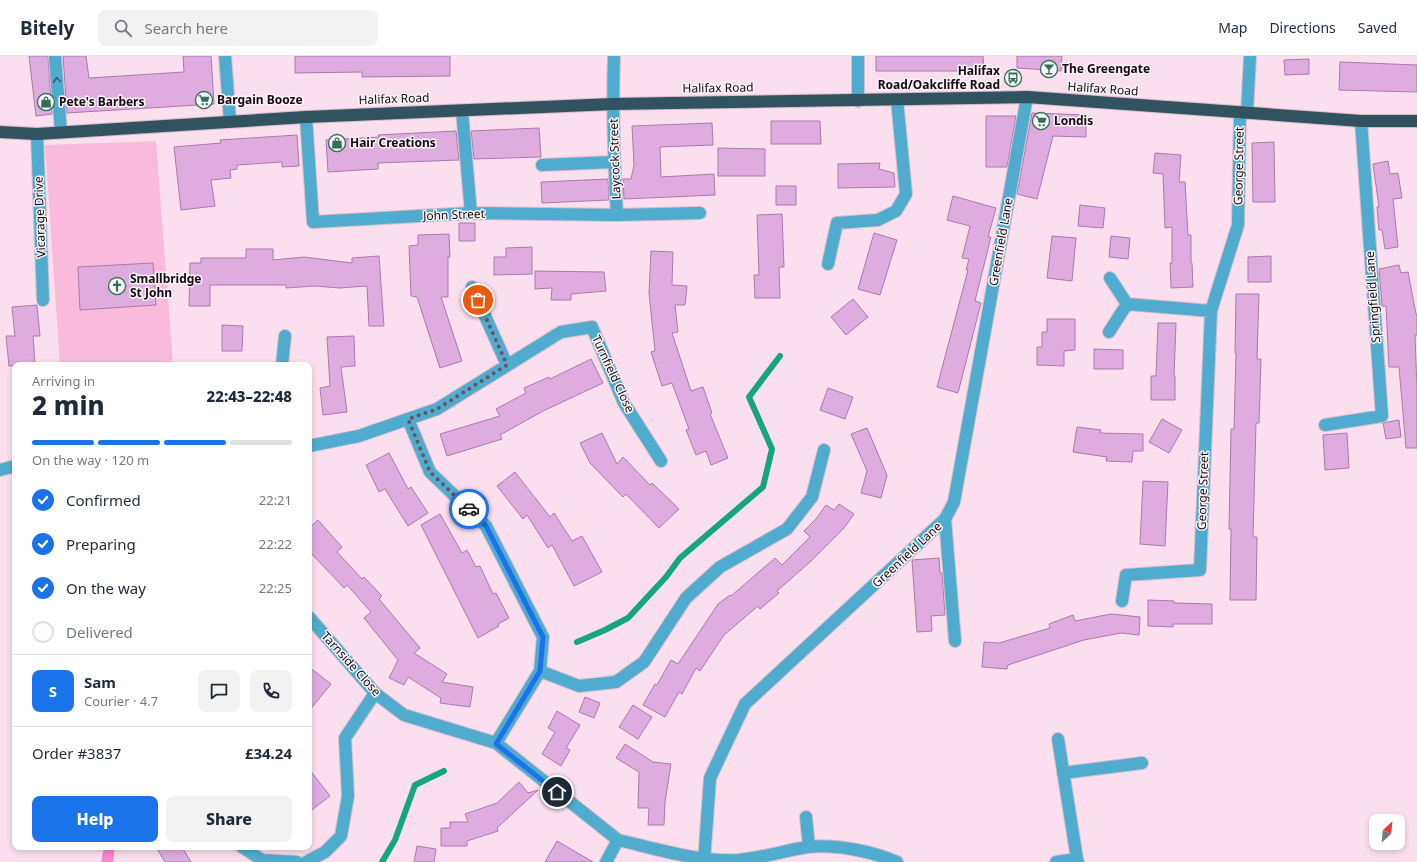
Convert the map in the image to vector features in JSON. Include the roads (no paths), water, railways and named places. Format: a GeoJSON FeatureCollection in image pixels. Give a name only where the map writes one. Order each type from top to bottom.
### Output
{"type":"FeatureCollection","features":[{"type":"Feature","properties":{"kind":"highway","name":"Halifax Road"},"geometry":{"type":"LineString","coordinates":[[0,132],[37,134],[306,117],[613,104],[1027,97],[1360,121],[1417,121]]}},
{"type":"Feature","properties":{"kind":"highway","name":"Halifax Road"},"geometry":{"type":"LineString","coordinates":[[0,138],[19,134]]}},
{"type":"Feature","properties":{"kind":"street"},"geometry":{"type":"LineString","coordinates":[[55,56],[61,132]]}},
{"type":"Feature","properties":{"kind":"street"},"geometry":{"type":"LineString","coordinates":[[225,56],[230,121]]}},
{"type":"Feature","properties":{"kind":"street","name":"Laycock Street"},"geometry":{"type":"LineString","coordinates":[[614,56],[614,162],[617,215]]}},
{"type":"Feature","properties":{"kind":"street"},"geometry":{"type":"LineString","coordinates":[[858,56],[858,101]]}},
{"type":"Feature","properties":{"kind":"street","name":"George Street"},"geometry":{"type":"LineString","coordinates":[[1122,601],[1126,575],[1200,570],[1211,311],[1238,225],[1244,113],[1250,56]]}},
{"type":"Feature","properties":{"kind":"street","name":"Greenfield Lane"},"geometry":{"type":"LineString","coordinates":[[704,861],[710,778],[745,704],[945,519],[954,502],[1027,97]]}},
{"type":"Feature","properties":{"kind":"street"},"geometry":{"type":"LineString","coordinates":[[828,264],[837,223],[878,220],[896,211],[906,194],[897,100]]}},
{"type":"Feature","properties":{"kind":"street"},"geometry":{"type":"LineString","coordinates":[[462,111],[471,213]]}},
{"type":"Feature","properties":{"kind":"street","name":"John Street"},"geometry":{"type":"LineString","coordinates":[[306,117],[313,222],[471,213],[617,215],[700,213]]}},
{"type":"Feature","properties":{"kind":"street","name":"Springfield Lane"},"geometry":{"type":"LineString","coordinates":[[1325,425],[1382,416],[1360,121]]}},
{"type":"Feature","properties":{"kind":"street","name":"Vicarage Drive"},"geometry":{"type":"LineString","coordinates":[[37,134],[43,300]]}},
{"type":"Feature","properties":{"kind":"street"},"geometry":{"type":"LineString","coordinates":[[542,165],[614,162]]}},
{"type":"Feature","properties":{"kind":"street"},"geometry":{"type":"LineString","coordinates":[[1110,278],[1127,304]]}},
{"type":"Feature","properties":{"kind":"street"},"geometry":{"type":"LineString","coordinates":[[312,445],[359,436],[437,409],[507,365],[472,287]]}},
{"type":"Feature","properties":{"kind":"street"},"geometry":{"type":"LineString","coordinates":[[1127,304],[1211,311]]}},
{"type":"Feature","properties":{"kind":"street"},"geometry":{"type":"LineString","coordinates":[[1109,332],[1127,304]]}},
{"type":"Feature","properties":{"kind":"street","name":"Turnfield Close"},"geometry":{"type":"LineString","coordinates":[[507,365],[561,332],[592,327],[624,403],[661,461]]}},
{"type":"Feature","properties":{"kind":"street"},"geometry":{"type":"LineString","coordinates":[[282,362],[285,336]]}},
{"type":"Feature","properties":{"kind":"street"},"geometry":{"type":"LineString","coordinates":[[408,419],[430,472],[486,526],[543,637],[540,671],[496,744]]}},
{"type":"Feature","properties":{"kind":"street"},"geometry":{"type":"LineString","coordinates":[[540,671],[579,686],[616,682],[644,662],[686,598],[720,567],[787,529],[812,496],[824,450]]}},
{"type":"Feature","properties":{"kind":"street"},"geometry":{"type":"LineString","coordinates":[[0,470],[12,467]]}},
{"type":"Feature","properties":{"kind":"street"},"geometry":{"type":"LineString","coordinates":[[945,519],[955,641]]}},
{"type":"Feature","properties":{"kind":"street","name":"Tarnside Close"},"geometry":{"type":"LineString","coordinates":[[312,620],[375,693],[404,715],[496,744],[618,840]]}},
{"type":"Feature","properties":{"kind":"street"},"geometry":{"type":"LineString","coordinates":[[306,862],[325,852],[341,836],[348,796],[344,738],[375,693]]}},
{"type":"Feature","properties":{"kind":"street"},"geometry":{"type":"LineString","coordinates":[[1056,862],[1077,860],[1058,739]]}},
{"type":"Feature","properties":{"kind":"street"},"geometry":{"type":"LineString","coordinates":[[1063,773],[1142,763]]}},
{"type":"Feature","properties":{"kind":"street"},"geometry":{"type":"LineString","coordinates":[[806,817],[809,847]]}},
{"type":"Feature","properties":{"kind":"street"},"geometry":{"type":"LineString","coordinates":[[606,862],[618,840],[704,861],[738,860],[809,847],[852,848],[883,856],[897,862]]}},
{"type":"Feature","properties":{"kind":"street"},"geometry":{"type":"LineString","coordinates":[[247,850],[262,860],[297,862]]}},
{"type":"Feature","properties":{"kind":"waterway"},"geometry":{"type":"LineString","coordinates":[[577,642],[628,618],[666,577],[680,558],[763,487],[772,449],[749,397],[780,356]]}},
{"type":"Feature","properties":{"kind":"waterway"},"geometry":{"type":"LineString","coordinates":[[382,862],[395,840],[415,785],[444,771]]}},
{"type":"Feature","properties":{"kind":"place","name":"The Greengate"},"geometry":{"type":"Point","coordinates":[1049,69]}},
{"type":"Feature","properties":{"kind":"place","name":"Halifax Road/Oakcliffe Road"},"geometry":{"type":"Point","coordinates":[1013,78]}},
{"type":"Feature","properties":{"kind":"place","name":"Bargain Booze"},"geometry":{"type":"Point","coordinates":[204,100]}},
{"type":"Feature","properties":{"kind":"place","name":"Pete's Barbers"},"geometry":{"type":"Point","coordinates":[46,102]}},
{"type":"Feature","properties":{"kind":"place","name":"Londis"},"geometry":{"type":"Point","coordinates":[1041,121]}},
{"type":"Feature","properties":{"kind":"place","name":"Hair Creations"},"geometry":{"type":"Point","coordinates":[337,143]}},
{"type":"Feature","properties":{"kind":"place","name":"Smallbridge St John"},"geometry":{"type":"Point","coordinates":[117,286]}}]}
